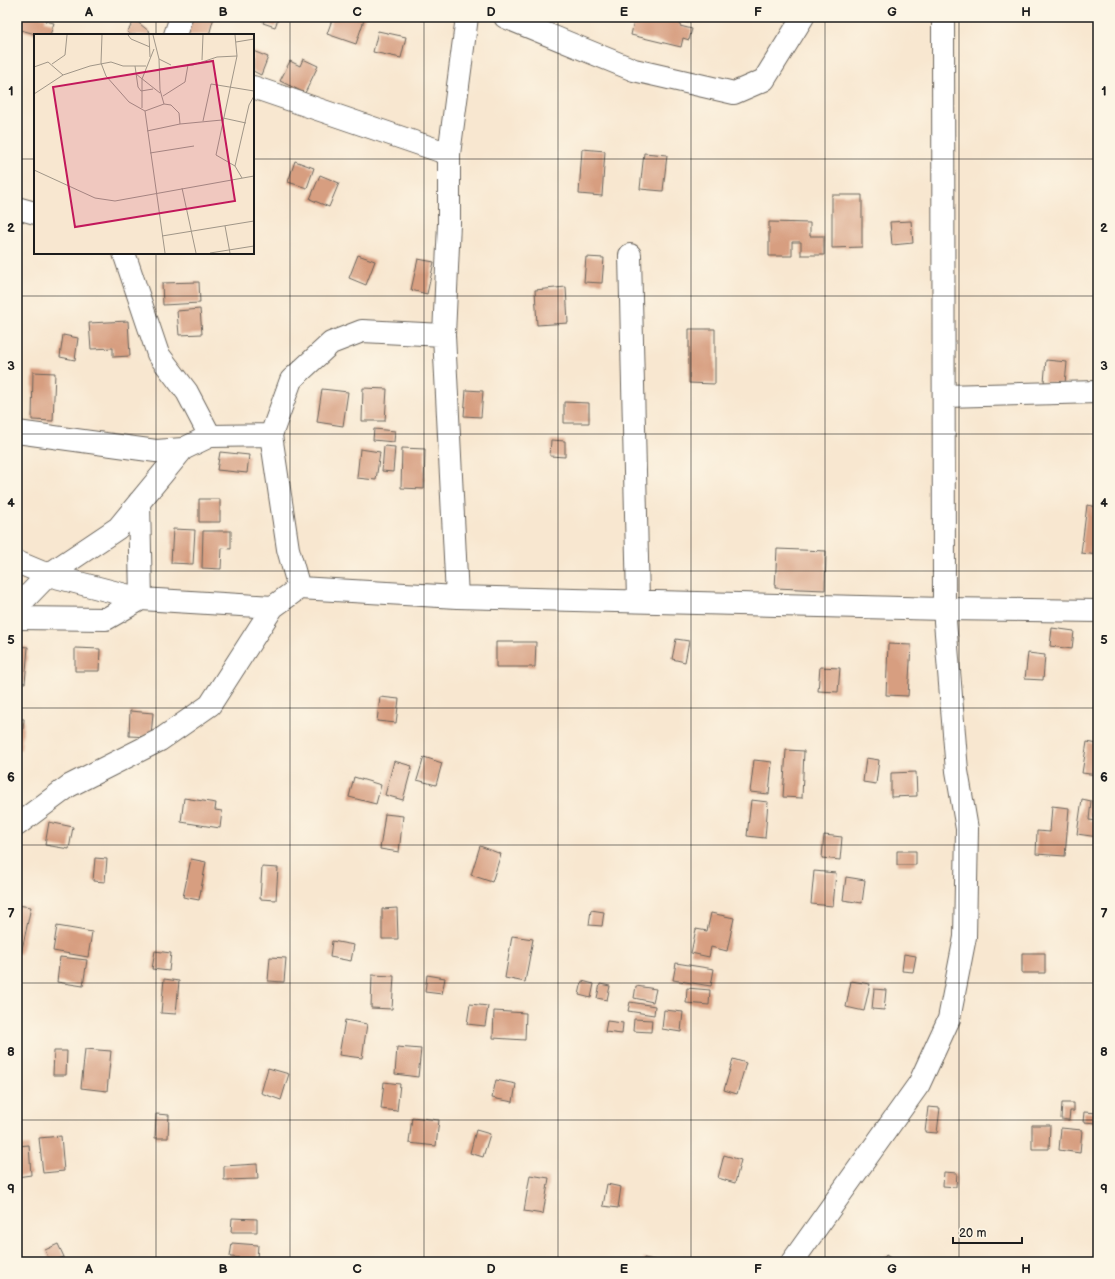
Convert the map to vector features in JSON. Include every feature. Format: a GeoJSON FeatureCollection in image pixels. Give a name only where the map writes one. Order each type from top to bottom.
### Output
{"type":"FeatureCollection","features":[{"type":"Feature","properties":{"kind":"street"},"geometry":{"type":"LineString","coordinates":[[175,34],[181,17]]}},
{"type":"Feature","properties":{"kind":"street"},"geometry":{"type":"LineString","coordinates":[[458,597],[444,335],[449,223],[449,154],[467,17]]}},
{"type":"Feature","properties":{"kind":"street"},"geometry":{"type":"LineString","coordinates":[[505,17],[634,70],[734,93],[764,80],[802,17]]}},
{"type":"Feature","properties":{"kind":"street"},"geometry":{"type":"LineString","coordinates":[[792,1262],[919,1084],[948,1019],[965,937],[967,829],[957,771],[944,609],[942,17]]}},
{"type":"Feature","properties":{"kind":"street"},"geometry":{"type":"LineString","coordinates":[[254,87],[449,154]]}},
{"type":"Feature","properties":{"kind":"street"},"geometry":{"type":"LineString","coordinates":[[17,208],[34,213]]}},
{"type":"Feature","properties":{"kind":"street"},"geometry":{"type":"LineString","coordinates":[[124,254],[158,354],[187,392],[210,436]]}},
{"type":"Feature","properties":{"kind":"street"},"geometry":{"type":"LineString","coordinates":[[630,255],[638,601]]}},
{"type":"Feature","properties":{"kind":"street"},"geometry":{"type":"LineString","coordinates":[[299,588],[288,549],[271,435],[291,380],[331,344],[362,331],[444,335]]}},
{"type":"Feature","properties":{"kind":"street"},"geometry":{"type":"LineString","coordinates":[[944,396],[1098,392]]}},
{"type":"Feature","properties":{"kind":"street"},"geometry":{"type":"LineString","coordinates":[[17,432],[156,451],[183,449],[210,436],[271,435]]}},
{"type":"Feature","properties":{"kind":"street"},"geometry":{"type":"LineString","coordinates":[[17,607],[48,575],[118,528],[183,449]]}},
{"type":"Feature","properties":{"kind":"street"},"geometry":{"type":"LineString","coordinates":[[139,502],[141,599]]}},
{"type":"Feature","properties":{"kind":"street"},"geometry":{"type":"LineString","coordinates":[[17,562],[48,575],[141,599],[273,607]]}},
{"type":"Feature","properties":{"kind":"street"},"geometry":{"type":"LineString","coordinates":[[17,825],[69,786],[160,740],[210,705],[273,607],[299,588],[458,597],[944,609],[1098,611]]}},
{"type":"Feature","properties":{"kind":"street"},"geometry":{"type":"LineString","coordinates":[[17,618],[106,619],[141,599]]}},
{"type":"Feature","properties":{"kind":"building"},"geometry":{"type":"Polygon","coordinates":[[[17,17],[46,17],[45,21],[54,23],[50,34],[35,34],[17,29],[17,17]]]}},
{"type":"Feature","properties":{"kind":"building"},"geometry":{"type":"Polygon","coordinates":[[[192,17],[214,17],[209,34],[181,34],[192,17]]]}},
{"type":"Feature","properties":{"kind":"building"},"geometry":{"type":"Polygon","coordinates":[[[266,17],[279,17],[275,27],[263,23],[266,17]]]}},
{"type":"Feature","properties":{"kind":"building"},"geometry":{"type":"Polygon","coordinates":[[[333,17],[365,17],[356,44],[327,34],[333,17]]]}},
{"type":"Feature","properties":{"kind":"building"},"geometry":{"type":"Polygon","coordinates":[[[635,17],[660,17],[667,19],[667,17],[690,17],[689,23],[681,21],[680,26],[692,29],[689,40],[683,38],[681,47],[631,35],[635,17]]]}},
{"type":"Feature","properties":{"kind":"building"},"geometry":{"type":"Polygon","coordinates":[[[135,20],[150,32],[149,34],[130,34],[127,32],[135,20]]]}},
{"type":"Feature","properties":{"kind":"building"},"geometry":{"type":"Polygon","coordinates":[[[378,31],[406,37],[401,58],[373,52],[378,31]]]}},
{"type":"Feature","properties":{"kind":"building"},"geometry":{"type":"Polygon","coordinates":[[[254,51],[268,57],[261,75],[254,72],[254,51]]]}},
{"type":"Feature","properties":{"kind":"building"},"geometry":{"type":"Polygon","coordinates":[[[303,59],[318,66],[305,93],[280,81],[290,61],[300,66],[303,59]]]}},
{"type":"Feature","properties":{"kind":"building"},"geometry":{"type":"Polygon","coordinates":[[[582,149],[605,151],[602,196],[579,194],[582,149]]]}},
{"type":"Feature","properties":{"kind":"building"},"geometry":{"type":"Polygon","coordinates":[[[644,153],[667,155],[663,191],[640,189],[644,153]]]}},
{"type":"Feature","properties":{"kind":"building"},"geometry":{"type":"Polygon","coordinates":[[[295,161],[314,168],[307,188],[288,182],[295,161]]]}},
{"type":"Feature","properties":{"kind":"building"},"geometry":{"type":"Polygon","coordinates":[[[320,175],[339,183],[329,207],[310,199],[320,175]]]}},
{"type":"Feature","properties":{"kind":"building"},"geometry":{"type":"Polygon","coordinates":[[[832,195],[862,195],[862,247],[832,248],[832,195]]]}},
{"type":"Feature","properties":{"kind":"building"},"geometry":{"type":"Polygon","coordinates":[[[911,221],[913,243],[892,245],[890,222],[911,221]]]}},
{"type":"Feature","properties":{"kind":"building"},"geometry":{"type":"Polygon","coordinates":[[[769,222],[810,223],[810,236],[824,236],[824,255],[801,255],[801,242],[792,242],[792,256],[769,256],[769,222]]]}},
{"type":"Feature","properties":{"kind":"building"},"geometry":{"type":"Polygon","coordinates":[[[358,255],[375,261],[366,285],[349,278],[358,255]]]}},
{"type":"Feature","properties":{"kind":"building"},"geometry":{"type":"Polygon","coordinates":[[[586,257],[604,258],[602,283],[584,282],[586,257]]]}},
{"type":"Feature","properties":{"kind":"building"},"geometry":{"type":"Polygon","coordinates":[[[418,259],[434,262],[427,294],[411,290],[418,259]]]}},
{"type":"Feature","properties":{"kind":"building"},"geometry":{"type":"Polygon","coordinates":[[[199,282],[200,303],[163,305],[162,283],[199,282]]]}},
{"type":"Feature","properties":{"kind":"building"},"geometry":{"type":"Polygon","coordinates":[[[566,287],[568,323],[537,325],[535,290],[566,287]]]}},
{"type":"Feature","properties":{"kind":"building"},"geometry":{"type":"Polygon","coordinates":[[[200,309],[202,334],[179,335],[177,311],[200,309]]]}},
{"type":"Feature","properties":{"kind":"building"},"geometry":{"type":"Polygon","coordinates":[[[128,321],[130,356],[113,357],[113,348],[91,349],[89,323],[128,321]]]}},
{"type":"Feature","properties":{"kind":"building"},"geometry":{"type":"Polygon","coordinates":[[[689,329],[715,329],[715,384],[689,383],[689,329]]]}},
{"type":"Feature","properties":{"kind":"building"},"geometry":{"type":"Polygon","coordinates":[[[63,335],[78,338],[75,360],[60,357],[63,335]]]}},
{"type":"Feature","properties":{"kind":"building"},"geometry":{"type":"Polygon","coordinates":[[[1046,360],[1067,362],[1065,384],[1044,382],[1046,360]]]}},
{"type":"Feature","properties":{"kind":"building"},"geometry":{"type":"Polygon","coordinates":[[[33,372],[55,373],[53,421],[32,420],[33,372]]]}},
{"type":"Feature","properties":{"kind":"building"},"geometry":{"type":"Polygon","coordinates":[[[363,388],[387,389],[385,421],[362,421],[363,388]]]}},
{"type":"Feature","properties":{"kind":"building"},"geometry":{"type":"Polygon","coordinates":[[[322,389],[348,392],[343,426],[317,422],[322,389]]]}},
{"type":"Feature","properties":{"kind":"building"},"geometry":{"type":"Polygon","coordinates":[[[466,390],[483,391],[481,417],[464,416],[466,390]]]}},
{"type":"Feature","properties":{"kind":"building"},"geometry":{"type":"Polygon","coordinates":[[[564,402],[589,403],[589,423],[564,423],[564,402]]]}},
{"type":"Feature","properties":{"kind":"building"},"geometry":{"type":"Polygon","coordinates":[[[374,429],[395,431],[394,442],[373,440],[374,429]]]}},
{"type":"Feature","properties":{"kind":"building"},"geometry":{"type":"Polygon","coordinates":[[[551,440],[565,441],[565,457],[550,456],[551,440]]]}},
{"type":"Feature","properties":{"kind":"building"},"geometry":{"type":"Polygon","coordinates":[[[384,446],[395,447],[393,472],[382,471],[384,446]]]}},
{"type":"Feature","properties":{"kind":"building"},"geometry":{"type":"Polygon","coordinates":[[[402,448],[425,449],[424,489],[401,488],[402,448]]]}},
{"type":"Feature","properties":{"kind":"building"},"geometry":{"type":"Polygon","coordinates":[[[360,449],[380,452],[376,480],[357,478],[360,449]]]}},
{"type":"Feature","properties":{"kind":"building"},"geometry":{"type":"Polygon","coordinates":[[[220,452],[249,455],[247,473],[217,470],[220,452]]]}},
{"type":"Feature","properties":{"kind":"building"},"geometry":{"type":"Polygon","coordinates":[[[199,499],[220,499],[220,522],[199,522],[199,499]]]}},
{"type":"Feature","properties":{"kind":"building"},"geometry":{"type":"Polygon","coordinates":[[[1087,505],[1098,507],[1098,555],[1081,553],[1087,505]]]}},
{"type":"Feature","properties":{"kind":"building"},"geometry":{"type":"Polygon","coordinates":[[[173,529],[195,530],[193,564],[171,563],[173,529]]]}},
{"type":"Feature","properties":{"kind":"building"},"geometry":{"type":"Polygon","coordinates":[[[203,531],[231,531],[231,549],[222,548],[221,569],[202,568],[203,531]]]}},
{"type":"Feature","properties":{"kind":"building"},"geometry":{"type":"Polygon","coordinates":[[[777,549],[826,551],[825,590],[775,588],[777,549]]]}},
{"type":"Feature","properties":{"kind":"building"},"geometry":{"type":"Polygon","coordinates":[[[1052,628],[1074,631],[1072,649],[1050,646],[1052,628]]]}},
{"type":"Feature","properties":{"kind":"building"},"geometry":{"type":"Polygon","coordinates":[[[676,639],[689,641],[685,662],[672,659],[676,639]]]}},
{"type":"Feature","properties":{"kind":"building"},"geometry":{"type":"Polygon","coordinates":[[[496,642],[536,642],[535,667],[496,667],[496,642]]]}},
{"type":"Feature","properties":{"kind":"building"},"geometry":{"type":"Polygon","coordinates":[[[888,644],[911,645],[908,696],[886,695],[888,644]]]}},
{"type":"Feature","properties":{"kind":"building"},"geometry":{"type":"Polygon","coordinates":[[[17,646],[28,647],[25,683],[17,682],[17,646]]]}},
{"type":"Feature","properties":{"kind":"building"},"geometry":{"type":"Polygon","coordinates":[[[75,648],[100,649],[99,671],[75,671],[75,648]]]}},
{"type":"Feature","properties":{"kind":"building"},"geometry":{"type":"Polygon","coordinates":[[[1028,653],[1045,655],[1043,680],[1025,679],[1028,653]]]}},
{"type":"Feature","properties":{"kind":"building"},"geometry":{"type":"Polygon","coordinates":[[[820,667],[840,668],[838,692],[818,691],[820,667]]]}},
{"type":"Feature","properties":{"kind":"building"},"geometry":{"type":"Polygon","coordinates":[[[380,697],[399,699],[396,723],[377,721],[380,697]]]}},
{"type":"Feature","properties":{"kind":"building"},"geometry":{"type":"Polygon","coordinates":[[[130,711],[153,713],[151,737],[129,736],[130,711]]]}},
{"type":"Feature","properties":{"kind":"building"},"geometry":{"type":"Polygon","coordinates":[[[17,718],[24,719],[21,750],[17,749],[17,718]]]}},
{"type":"Feature","properties":{"kind":"building"},"geometry":{"type":"Polygon","coordinates":[[[1087,742],[1098,744],[1098,775],[1082,773],[1087,742]]]}},
{"type":"Feature","properties":{"kind":"building"},"geometry":{"type":"Polygon","coordinates":[[[786,750],[804,751],[802,798],[783,797],[786,750]]]}},
{"type":"Feature","properties":{"kind":"building"},"geometry":{"type":"Polygon","coordinates":[[[424,757],[442,763],[436,785],[417,780],[424,757]]]}},
{"type":"Feature","properties":{"kind":"building"},"geometry":{"type":"Polygon","coordinates":[[[866,758],[879,760],[876,784],[863,782],[866,758]]]}},
{"type":"Feature","properties":{"kind":"building"},"geometry":{"type":"Polygon","coordinates":[[[754,760],[772,762],[769,794],[750,792],[754,760]]]}},
{"type":"Feature","properties":{"kind":"building"},"geometry":{"type":"Polygon","coordinates":[[[394,761],[412,766],[403,800],[385,795],[394,761]]]}},
{"type":"Feature","properties":{"kind":"building"},"geometry":{"type":"Polygon","coordinates":[[[916,772],[917,796],[891,797],[891,773],[916,772]]]}},
{"type":"Feature","properties":{"kind":"building"},"geometry":{"type":"Polygon","coordinates":[[[354,777],[381,785],[376,804],[349,797],[354,777]]]}},
{"type":"Feature","properties":{"kind":"building"},"geometry":{"type":"Polygon","coordinates":[[[184,798],[216,803],[215,810],[222,811],[220,828],[181,822],[184,798]]]}},
{"type":"Feature","properties":{"kind":"building"},"geometry":{"type":"Polygon","coordinates":[[[1082,799],[1091,801],[1089,820],[1098,821],[1098,837],[1077,834],[1082,799]]]}},
{"type":"Feature","properties":{"kind":"building"},"geometry":{"type":"Polygon","coordinates":[[[1096,799],[1098,800],[1098,819],[1094,818],[1096,799]]]}},
{"type":"Feature","properties":{"kind":"building"},"geometry":{"type":"Polygon","coordinates":[[[751,800],[768,802],[765,838],[747,836],[751,800]]]}},
{"type":"Feature","properties":{"kind":"building"},"geometry":{"type":"Polygon","coordinates":[[[1052,806],[1069,808],[1065,856],[1036,854],[1037,831],[1050,832],[1052,806]]]}},
{"type":"Feature","properties":{"kind":"building"},"geometry":{"type":"Polygon","coordinates":[[[385,814],[403,816],[399,852],[380,849],[385,814]]]}},
{"type":"Feature","properties":{"kind":"building"},"geometry":{"type":"Polygon","coordinates":[[[49,822],[73,827],[69,849],[45,845],[49,822]]]}},
{"type":"Feature","properties":{"kind":"building"},"geometry":{"type":"Polygon","coordinates":[[[824,835],[842,837],[840,860],[822,858],[824,835]]]}},
{"type":"Feature","properties":{"kind":"building"},"geometry":{"type":"Polygon","coordinates":[[[480,846],[501,854],[492,882],[471,875],[480,846]]]}},
{"type":"Feature","properties":{"kind":"building"},"geometry":{"type":"Polygon","coordinates":[[[897,851],[916,851],[916,865],[897,865],[897,851]]]}},
{"type":"Feature","properties":{"kind":"building"},"geometry":{"type":"Polygon","coordinates":[[[95,858],[107,859],[105,882],[93,881],[95,858]]]}},
{"type":"Feature","properties":{"kind":"building"},"geometry":{"type":"Polygon","coordinates":[[[191,859],[206,862],[199,900],[183,897],[191,859]]]}},
{"type":"Feature","properties":{"kind":"building"},"geometry":{"type":"Polygon","coordinates":[[[262,867],[278,868],[276,900],[260,899],[262,867]]]}},
{"type":"Feature","properties":{"kind":"building"},"geometry":{"type":"Polygon","coordinates":[[[814,871],[836,873],[833,906],[811,904],[814,871]]]}},
{"type":"Feature","properties":{"kind":"building"},"geometry":{"type":"Polygon","coordinates":[[[846,877],[865,880],[862,903],[843,900],[846,877]]]}},
{"type":"Feature","properties":{"kind":"building"},"geometry":{"type":"Polygon","coordinates":[[[17,905],[31,907],[21,954],[17,953],[17,905]]]}},
{"type":"Feature","properties":{"kind":"building"},"geometry":{"type":"Polygon","coordinates":[[[397,908],[398,939],[382,939],[382,909],[397,908]]]}},
{"type":"Feature","properties":{"kind":"building"},"geometry":{"type":"Polygon","coordinates":[[[591,910],[604,912],[602,926],[589,925],[591,910]]]}},
{"type":"Feature","properties":{"kind":"building"},"geometry":{"type":"Polygon","coordinates":[[[711,913],[734,918],[727,951],[711,947],[709,957],[691,953],[696,929],[707,931],[711,913]]]}},
{"type":"Feature","properties":{"kind":"building"},"geometry":{"type":"Polygon","coordinates":[[[57,926],[92,932],[88,957],[53,951],[57,926]]]}},
{"type":"Feature","properties":{"kind":"building"},"geometry":{"type":"Polygon","coordinates":[[[512,936],[533,939],[525,982],[505,978],[512,936]]]}},
{"type":"Feature","properties":{"kind":"building"},"geometry":{"type":"Polygon","coordinates":[[[332,941],[354,945],[351,961],[330,957],[332,941]]]}},
{"type":"Feature","properties":{"kind":"building"},"geometry":{"type":"Polygon","coordinates":[[[155,951],[171,953],[169,971],[152,969],[155,951]]]}},
{"type":"Feature","properties":{"kind":"building"},"geometry":{"type":"Polygon","coordinates":[[[1022,953],[1045,953],[1045,973],[1022,973],[1022,953]]]}},
{"type":"Feature","properties":{"kind":"building"},"geometry":{"type":"Polygon","coordinates":[[[904,954],[916,956],[913,972],[902,971],[904,954]]]}},
{"type":"Feature","properties":{"kind":"building"},"geometry":{"type":"Polygon","coordinates":[[[60,957],[87,960],[83,986],[57,982],[60,957]]]}},
{"type":"Feature","properties":{"kind":"building"},"geometry":{"type":"Polygon","coordinates":[[[270,957],[286,958],[284,982],[268,981],[270,957]]]}},
{"type":"Feature","properties":{"kind":"building"},"geometry":{"type":"Polygon","coordinates":[[[676,963],[714,969],[711,986],[673,980],[676,963]]]}},
{"type":"Feature","properties":{"kind":"building"},"geometry":{"type":"Polygon","coordinates":[[[372,975],[394,976],[392,1009],[371,1008],[372,975]]]}},
{"type":"Feature","properties":{"kind":"building"},"geometry":{"type":"Polygon","coordinates":[[[427,975],[445,978],[442,994],[425,992],[427,975]]]}},
{"type":"Feature","properties":{"kind":"building"},"geometry":{"type":"Polygon","coordinates":[[[164,979],[179,981],[176,1014],[161,1013],[164,979]]]}},
{"type":"Feature","properties":{"kind":"building"},"geometry":{"type":"Polygon","coordinates":[[[582,981],[594,984],[591,998],[579,995],[582,981]]]}},
{"type":"Feature","properties":{"kind":"building"},"geometry":{"type":"Polygon","coordinates":[[[851,981],[870,984],[864,1011],[846,1007],[851,981]]]}},
{"type":"Feature","properties":{"kind":"building"},"geometry":{"type":"Polygon","coordinates":[[[600,984],[610,986],[607,1000],[597,998],[600,984]]]}},
{"type":"Feature","properties":{"kind":"building"},"geometry":{"type":"Polygon","coordinates":[[[636,986],[656,989],[653,1002],[634,998],[636,986]]]}},
{"type":"Feature","properties":{"kind":"building"},"geometry":{"type":"Polygon","coordinates":[[[687,988],[710,990],[709,1005],[686,1003],[687,988]]]}},
{"type":"Feature","properties":{"kind":"building"},"geometry":{"type":"Polygon","coordinates":[[[874,989],[886,990],[884,1010],[872,1009],[874,989]]]}},
{"type":"Feature","properties":{"kind":"building"},"geometry":{"type":"Polygon","coordinates":[[[630,1002],[655,1006],[654,1015],[628,1011],[630,1002]]]}},
{"type":"Feature","properties":{"kind":"building"},"geometry":{"type":"Polygon","coordinates":[[[470,1004],[488,1006],[485,1026],[467,1024],[470,1004]]]}},
{"type":"Feature","properties":{"kind":"building"},"geometry":{"type":"Polygon","coordinates":[[[664,1010],[683,1012],[681,1032],[662,1029],[664,1010]]]}},
{"type":"Feature","properties":{"kind":"building"},"geometry":{"type":"Polygon","coordinates":[[[494,1011],[526,1013],[525,1040],[493,1038],[494,1011]]]}},
{"type":"Feature","properties":{"kind":"building"},"geometry":{"type":"Polygon","coordinates":[[[634,1019],[652,1020],[651,1032],[633,1031],[634,1019]]]}},
{"type":"Feature","properties":{"kind":"building"},"geometry":{"type":"Polygon","coordinates":[[[345,1020],[367,1024],[362,1058],[339,1055],[345,1020]]]}},
{"type":"Feature","properties":{"kind":"building"},"geometry":{"type":"Polygon","coordinates":[[[607,1021],[623,1023],[622,1034],[605,1032],[607,1021]]]}},
{"type":"Feature","properties":{"kind":"building"},"geometry":{"type":"Polygon","coordinates":[[[397,1047],[421,1049],[418,1077],[395,1074],[397,1047]]]}},
{"type":"Feature","properties":{"kind":"building"},"geometry":{"type":"Polygon","coordinates":[[[85,1049],[111,1051],[107,1091],[81,1088],[85,1049]]]}},
{"type":"Feature","properties":{"kind":"building"},"geometry":{"type":"Polygon","coordinates":[[[54,1051],[67,1051],[66,1075],[53,1075],[54,1051]]]}},
{"type":"Feature","properties":{"kind":"building"},"geometry":{"type":"Polygon","coordinates":[[[733,1059],[746,1063],[737,1094],[724,1090],[733,1059]]]}},
{"type":"Feature","properties":{"kind":"building"},"geometry":{"type":"Polygon","coordinates":[[[268,1068],[289,1074],[281,1100],[261,1093],[268,1068]]]}},
{"type":"Feature","properties":{"kind":"building"},"geometry":{"type":"Polygon","coordinates":[[[496,1080],[516,1084],[513,1102],[492,1098],[496,1080]]]}},
{"type":"Feature","properties":{"kind":"building"},"geometry":{"type":"Polygon","coordinates":[[[384,1082],[400,1084],[397,1111],[381,1109],[384,1082]]]}},
{"type":"Feature","properties":{"kind":"building"},"geometry":{"type":"Polygon","coordinates":[[[1062,1103],[1074,1103],[1074,1111],[1070,1111],[1069,1120],[1061,1119],[1062,1103]]]}},
{"type":"Feature","properties":{"kind":"building"},"geometry":{"type":"Polygon","coordinates":[[[928,1107],[940,1108],[937,1133],[925,1132],[928,1107]]]}},
{"type":"Feature","properties":{"kind":"building"},"geometry":{"type":"Polygon","coordinates":[[[1084,1112],[1098,1113],[1098,1123],[1083,1122],[1084,1112]]]}},
{"type":"Feature","properties":{"kind":"building"},"geometry":{"type":"Polygon","coordinates":[[[156,1114],[169,1115],[168,1138],[155,1138],[156,1114]]]}},
{"type":"Feature","properties":{"kind":"building"},"geometry":{"type":"Polygon","coordinates":[[[412,1117],[439,1120],[436,1146],[409,1143],[412,1117]]]}},
{"type":"Feature","properties":{"kind":"building"},"geometry":{"type":"Polygon","coordinates":[[[1032,1125],[1050,1125],[1049,1149],[1032,1149],[1032,1125]]]}},
{"type":"Feature","properties":{"kind":"building"},"geometry":{"type":"Polygon","coordinates":[[[1061,1128],[1082,1130],[1080,1153],[1059,1150],[1061,1128]]]}},
{"type":"Feature","properties":{"kind":"building"},"geometry":{"type":"Polygon","coordinates":[[[476,1130],[490,1134],[483,1157],[470,1153],[476,1130]]]}},
{"type":"Feature","properties":{"kind":"building"},"geometry":{"type":"Polygon","coordinates":[[[61,1136],[64,1171],[43,1173],[39,1138],[61,1136]]]}},
{"type":"Feature","properties":{"kind":"building"},"geometry":{"type":"Polygon","coordinates":[[[29,1145],[31,1175],[17,1177],[17,1146],[29,1145]]]}},
{"type":"Feature","properties":{"kind":"building"},"geometry":{"type":"Polygon","coordinates":[[[724,1155],[741,1160],[735,1183],[718,1178],[724,1155]]]}},
{"type":"Feature","properties":{"kind":"building"},"geometry":{"type":"Polygon","coordinates":[[[257,1164],[258,1179],[224,1180],[224,1166],[257,1164]]]}},
{"type":"Feature","properties":{"kind":"building"},"geometry":{"type":"Polygon","coordinates":[[[944,1172],[957,1173],[956,1187],[943,1186],[944,1172]]]}},
{"type":"Feature","properties":{"kind":"building"},"geometry":{"type":"Polygon","coordinates":[[[530,1175],[549,1178],[543,1214],[524,1211],[530,1175]]]}},
{"type":"Feature","properties":{"kind":"building"},"geometry":{"type":"Polygon","coordinates":[[[607,1184],[621,1187],[618,1208],[603,1206],[607,1184]]]}},
{"type":"Feature","properties":{"kind":"building"},"geometry":{"type":"Polygon","coordinates":[[[232,1218],[257,1219],[257,1232],[231,1232],[232,1218]]]}},
{"type":"Feature","properties":{"kind":"building"},"geometry":{"type":"Polygon","coordinates":[[[232,1243],[258,1245],[257,1259],[230,1257],[232,1243]]]}},
{"type":"Feature","properties":{"kind":"building"},"geometry":{"type":"Polygon","coordinates":[[[58,1244],[64,1257],[50,1262],[45,1250],[58,1244]]]}},
{"type":"Feature","properties":{"kind":"building"},"geometry":{"type":"Polygon","coordinates":[[[886,1255],[897,1262],[881,1262],[886,1255]]]}},
{"type":"Feature","properties":{"kind":"building"},"geometry":{"type":"Polygon","coordinates":[[[644,1258],[659,1261],[659,1262],[643,1262],[644,1258]]]}}]}
